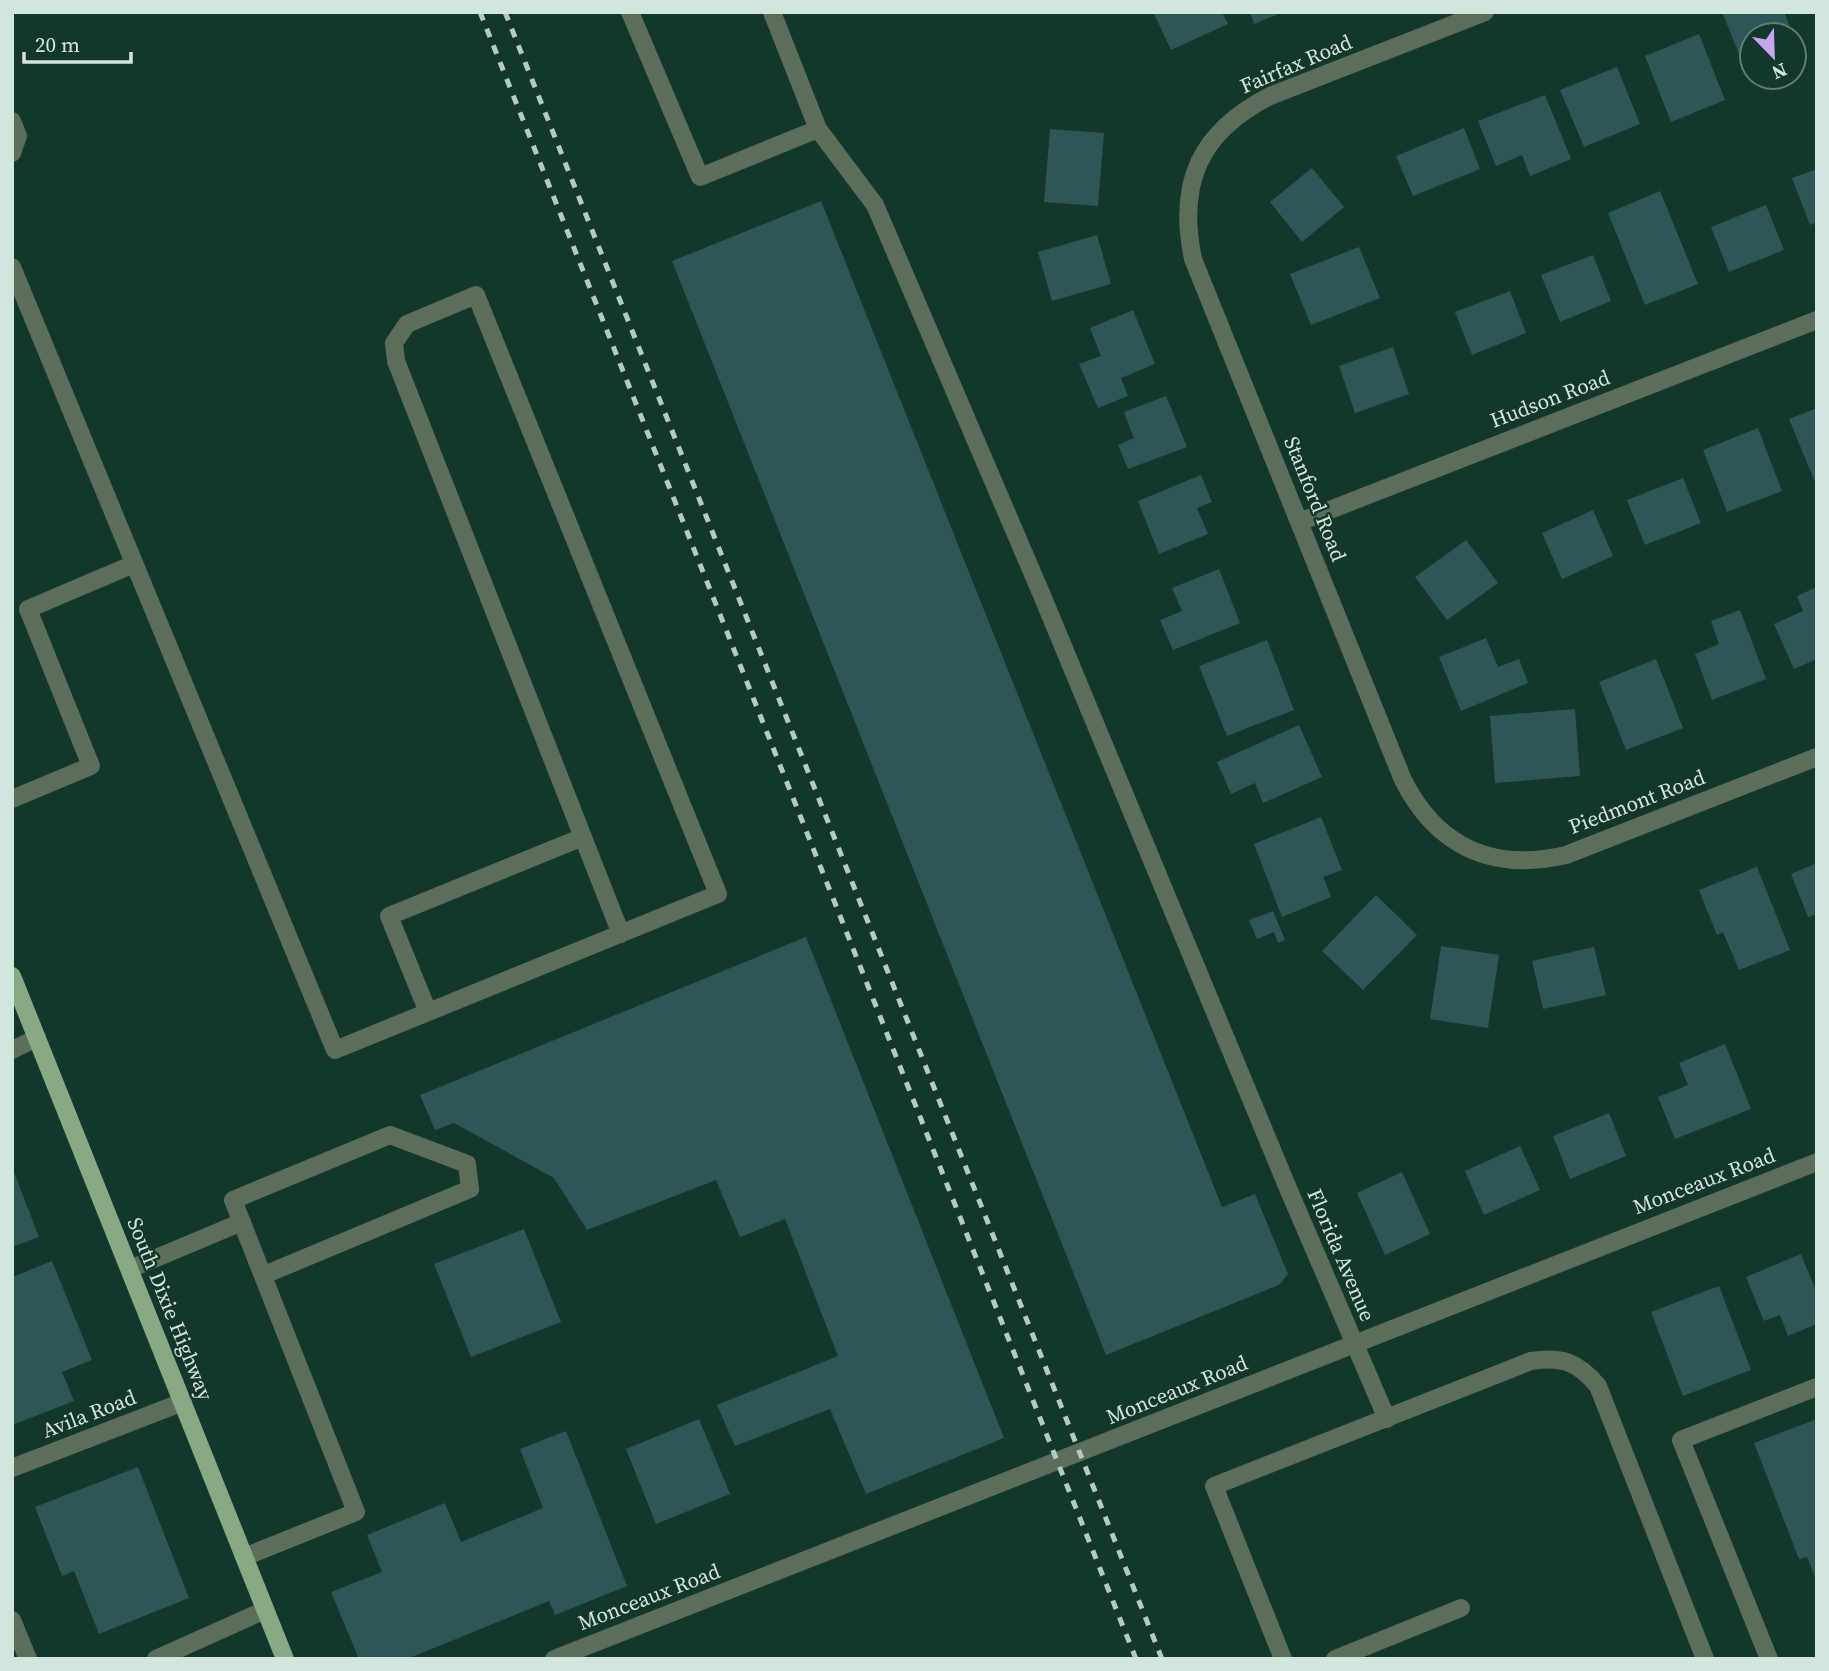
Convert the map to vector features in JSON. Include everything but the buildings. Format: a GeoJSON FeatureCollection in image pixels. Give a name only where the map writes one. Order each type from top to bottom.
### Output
{"type":"FeatureCollection","features":[{"type":"Feature","properties":{"kind":"main road","name":"South Dixie Highway"},"geometry":{"type":"LineString","coordinates":[[12,976],[285,1659]]}},
{"type":"Feature","properties":{"kind":"street"},"geometry":{"type":"LineString","coordinates":[[630,12],[700,177],[818,130]]}},
{"type":"Feature","properties":{"kind":"street","name":"Florida Avenue"},"geometry":{"type":"LineString","coordinates":[[772,12],[818,130],[875,205],[1041,593],[1287,1186],[1387,1419]]}},
{"type":"Feature","properties":{"kind":"street","name":"Fairfax Road"},"geometry":{"type":"LineString","coordinates":[[1212,141],[1228,122],[1248,107],[1270,96],[1485,12]]}},
{"type":"Feature","properties":{"kind":"street"},"geometry":{"type":"LineString","coordinates":[[12,121],[18,136],[12,153]]}},
{"type":"Feature","properties":{"kind":"street","name":"Stanford Road"},"geometry":{"type":"LineString","coordinates":[[1212,141],[1199,162],[1191,185],[1187,210],[1188,234],[1194,258],[1398,767],[1414,801],[1430,821],[1448,837],[1470,849]]}},
{"type":"Feature","properties":{"kind":"street"},"geometry":{"type":"LineString","coordinates":[[12,267],[335,1050],[718,894],[475,295],[407,324],[394,343],[396,360],[621,933]]}},
{"type":"Feature","properties":{"kind":"street","name":"Hudson Road"},"geometry":{"type":"LineString","coordinates":[[1299,522],[1817,320]]}},
{"type":"Feature","properties":{"kind":"street"},"geometry":{"type":"LineString","coordinates":[[12,799],[91,766],[28,608],[134,564]]}},
{"type":"Feature","properties":{"kind":"street","name":"Piedmont Road"},"geometry":{"type":"LineString","coordinates":[[1470,849],[1517,861],[1566,855],[1817,757]]}},
{"type":"Feature","properties":{"kind":"street"},"geometry":{"type":"LineString","coordinates":[[428,1012],[389,916],[583,837]]}},
{"type":"Feature","properties":{"kind":"street"},"geometry":{"type":"LineString","coordinates":[[12,1050],[37,1038]]}},
{"type":"Feature","properties":{"kind":"street"},"geometry":{"type":"LineString","coordinates":[[244,1557],[356,1511],[233,1200],[390,1135],[467,1164],[470,1189],[264,1275]]}},
{"type":"Feature","properties":{"kind":"street","name":"Monceaux Road"},"geometry":{"type":"LineString","coordinates":[[554,1659],[1817,1162]]}},
{"type":"Feature","properties":{"kind":"street"},"geometry":{"type":"LineString","coordinates":[[130,1269],[242,1222]]}},
{"type":"Feature","properties":{"kind":"street"},"geometry":{"type":"LineString","coordinates":[[1283,1659],[1214,1486],[1531,1361],[1550,1358],[1569,1362],[1586,1371],[1598,1386],[1705,1659]]}},
{"type":"Feature","properties":{"kind":"street"},"geometry":{"type":"LineString","coordinates":[[1769,1659],[1681,1440],[1817,1387]]}},
{"type":"Feature","properties":{"kind":"street","name":"Avila Road"},"geometry":{"type":"LineString","coordinates":[[12,1468],[183,1402]]}},
{"type":"Feature","properties":{"kind":"street"},"geometry":{"type":"LineString","coordinates":[[1335,1659],[1461,1608]]}},
{"type":"Feature","properties":{"kind":"street"},"geometry":{"type":"LineString","coordinates":[[156,1659],[265,1610]]}},
{"type":"Feature","properties":{"kind":"street"},"geometry":{"type":"LineString","coordinates":[[12,1620],[28,1659]]}},
{"type":"Feature","properties":{"kind":"railway"},"geometry":{"type":"LineString","coordinates":[[480,12],[1136,1659]]}},
{"type":"Feature","properties":{"kind":"railway"},"geometry":{"type":"LineString","coordinates":[[505,12],[1162,1659]]}}]}
